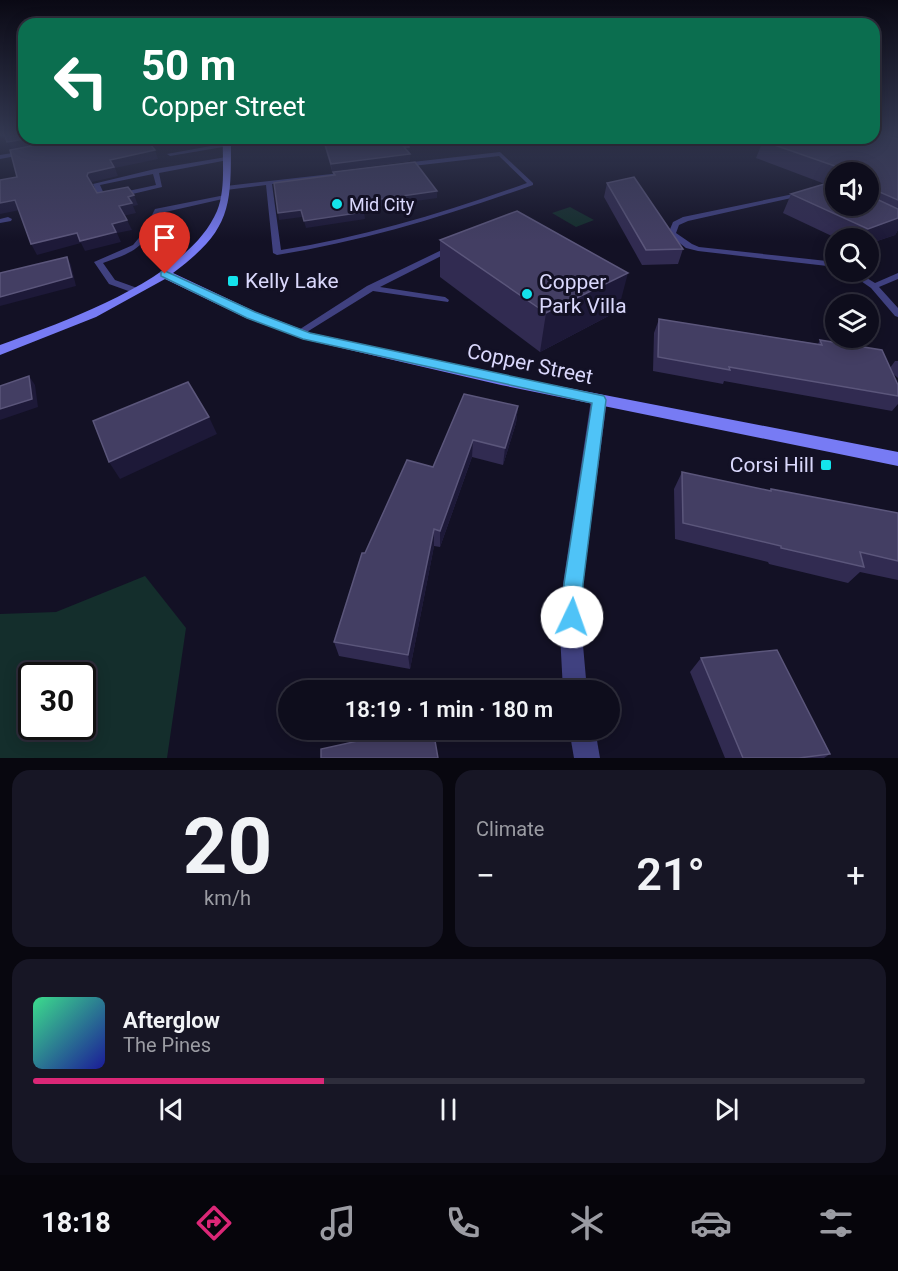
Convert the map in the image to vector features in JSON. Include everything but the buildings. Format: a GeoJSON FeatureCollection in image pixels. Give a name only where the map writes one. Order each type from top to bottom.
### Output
{"type":"FeatureCollection","features":[{"type":"Feature","properties":{"kind":"street"},"geometry":{"type":"LineString","coordinates":[[0,350],[49,332],[137,291],[165,274],[190,253],[222,212],[226,170]]}},
{"type":"Feature","properties":{"kind":"street","name":"Copper Street"},"geometry":{"type":"LineString","coordinates":[[165,274],[251,315],[299,333],[375,353],[898,459]]}},
{"type":"Feature","properties":{"kind":"street"},"geometry":{"type":"LineString","coordinates":[[574,680],[571,634],[573,584],[599,400]]}},
{"type":"Feature","properties":{"kind":"street"},"geometry":{"type":"LineString","coordinates":[[584,740],[587,758]]}},
{"type":"Feature","properties":{"kind":"lane"},"geometry":{"type":"LineString","coordinates":[[155,171],[160,186],[103,199],[96,184],[146,174],[155,171],[159,170]]}},
{"type":"Feature","properties":{"kind":"lane"},"geometry":{"type":"LineString","coordinates":[[269,183],[277,254],[325,247],[455,211],[531,184],[517,170]]}},
{"type":"Feature","properties":{"kind":"lane"},"geometry":{"type":"LineString","coordinates":[[137,291],[112,282],[98,262],[133,250],[145,240],[158,211],[269,183],[350,172]]}},
{"type":"Feature","properties":{"kind":"lane"},"geometry":{"type":"LineString","coordinates":[[817,195],[795,195],[761,205],[686,219],[676,224],[672,234],[689,246],[698,249],[825,264]]}},
{"type":"Feature","properties":{"kind":"lane"},"geometry":{"type":"LineString","coordinates":[[299,333],[369,288],[422,261],[463,245]]}},
{"type":"Feature","properties":{"kind":"lane"},"geometry":{"type":"LineString","coordinates":[[874,286],[898,276]]}},
{"type":"Feature","properties":{"kind":"lane"},"geometry":{"type":"LineString","coordinates":[[868,282],[874,286],[898,314]]}},
{"type":"Feature","properties":{"kind":"lane"},"geometry":{"type":"LineString","coordinates":[[369,288],[445,300]]}},
{"type":"Feature","properties":{"kind":"green space"},"geometry":{"type":"Polygon","coordinates":[[[570,207],[594,220],[576,227],[552,213],[570,207]]]}},
{"type":"Feature","properties":{"kind":"green space"},"geometry":{"type":"Polygon","coordinates":[[[145,576],[186,628],[167,758],[0,758],[0,614],[56,612],[145,576]]]}},
{"type":"Feature","properties":{"kind":"place","name":"Mid City"},"geometry":{"type":"Point","coordinates":[337,204]}},
{"type":"Feature","properties":{"kind":"place","name":"Kelly Lake"},"geometry":{"type":"Point","coordinates":[233,281]}},
{"type":"Feature","properties":{"kind":"place","name":"Copper Park Villa"},"geometry":{"type":"Point","coordinates":[527,294]}},
{"type":"Feature","properties":{"kind":"place","name":"Corsi Hill"},"geometry":{"type":"Point","coordinates":[826,465]}},
{"type":"Feature","properties":{"kind":"route"},"geometry":{"type":"LineString","coordinates":[[165,274],[251,315],[307,336],[599,400],[573,584],[572,617]]}}]}
